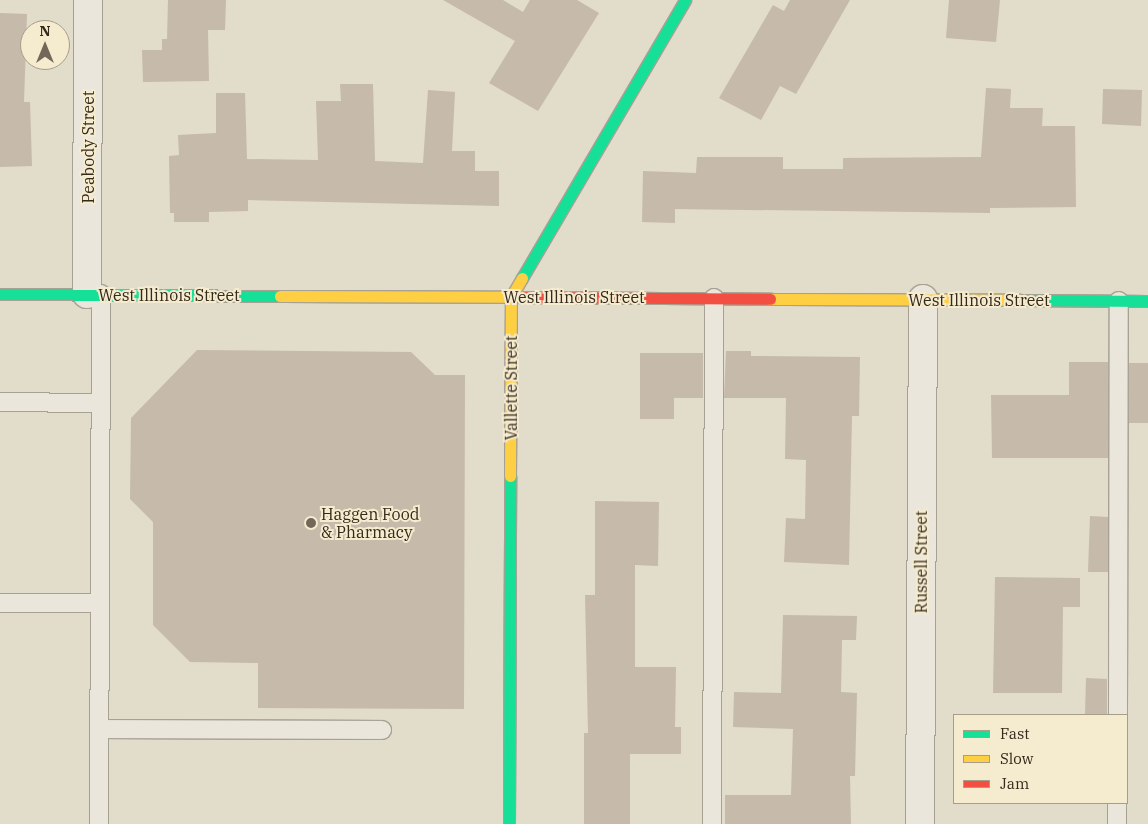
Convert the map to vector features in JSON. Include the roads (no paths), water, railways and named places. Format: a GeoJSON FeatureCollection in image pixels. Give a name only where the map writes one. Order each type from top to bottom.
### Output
{"type":"FeatureCollection","features":[{"type":"Feature","properties":{"kind":"main road"},"geometry":{"type":"LineString","coordinates":[[511,297],[685,0]]}},
{"type":"Feature","properties":{"kind":"main road","name":"West Illinois Street"},"geometry":{"type":"LineString","coordinates":[[0,294],[1148,301]]}},
{"type":"Feature","properties":{"kind":"main road","name":"Vallette Street"},"geometry":{"type":"LineString","coordinates":[[509,824],[511,297]]}},
{"type":"Feature","properties":{"kind":"street","name":"Peabody Street"},"geometry":{"type":"LineString","coordinates":[[88,0],[94,294]]}},
{"type":"Feature","properties":{"kind":"street","name":"Russell Street"},"geometry":{"type":"LineString","coordinates":[[920,824],[923,300]]}},
{"type":"Feature","properties":{"kind":"lane"},"geometry":{"type":"LineString","coordinates":[[94,294],[101,403],[100,824]]}},
{"type":"Feature","properties":{"kind":"lane"},"geometry":{"type":"LineString","coordinates":[[712,824],[714,298]]}},
{"type":"Feature","properties":{"kind":"lane"},"geometry":{"type":"LineString","coordinates":[[1118,714],[1119,301]]}},
{"type":"Feature","properties":{"kind":"lane"},"geometry":{"type":"LineString","coordinates":[[0,402],[101,403]]}},
{"type":"Feature","properties":{"kind":"lane"},"geometry":{"type":"LineString","coordinates":[[0,603],[100,603]]}},
{"type":"Feature","properties":{"kind":"lane"},"geometry":{"type":"LineString","coordinates":[[100,729],[382,730]]}},
{"type":"Feature","properties":{"kind":"lane"},"geometry":{"type":"LineString","coordinates":[[1117,804],[1117,824]]}},
{"type":"Feature","properties":{"kind":"place","name":"Haggen Food & Pharmacy"},"geometry":{"type":"Point","coordinates":[311,523]}}]}
